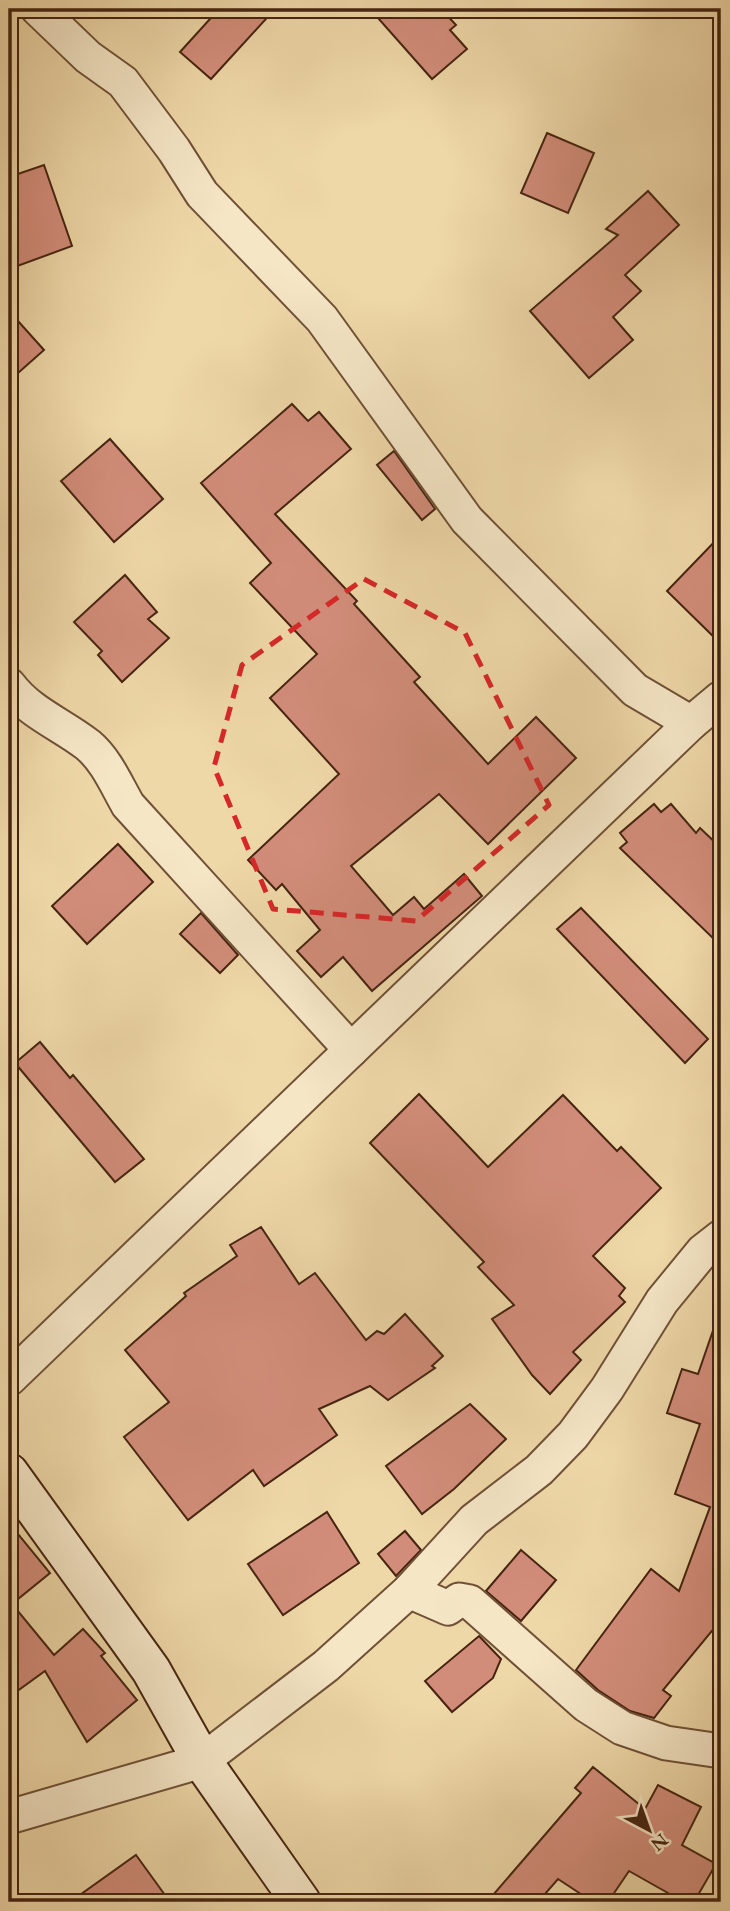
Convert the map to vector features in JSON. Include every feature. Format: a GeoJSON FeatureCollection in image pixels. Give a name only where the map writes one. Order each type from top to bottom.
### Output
{"type":"FeatureCollection","features":[{"type":"Feature","properties":{"kind":"street"},"geometry":{"type":"LineString","coordinates":[[38,9],[88,57],[122,82],[174,150],[202,194],[322,319],[467,520],[635,690],[691,723]]}},
{"type":"Feature","properties":{"kind":"street"},"geometry":{"type":"LineString","coordinates":[[9,685],[29,708],[89,746],[106,766],[136,815],[351,1050]]}},
{"type":"Feature","properties":{"kind":"street"},"geometry":{"type":"LineString","coordinates":[[9,1379],[691,723],[721,698]]}},
{"type":"Feature","properties":{"kind":"street"},"geometry":{"type":"LineString","coordinates":[[9,1817],[202,1761],[326,1666],[409,1591],[474,1520],[539,1470],[573,1435],[607,1389],[662,1301],[703,1251],[721,1237]]}},
{"type":"Feature","properties":{"kind":"street"},"geometry":{"type":"LineString","coordinates":[[9,1473],[151,1670],[202,1761],[302,1902]]}},
{"type":"Feature","properties":{"kind":"street"},"geometry":{"type":"LineString","coordinates":[[409,1591],[448,1608],[459,1600],[470,1602],[586,1705],[622,1728],[666,1744],[721,1751]]}},
{"type":"Feature","properties":{"kind":"highlighted area"},"geometry":{"type":"Polygon","coordinates":[[[364,579],[465,633],[549,805],[416,921],[273,909],[214,767],[242,665],[364,579]]]}},
{"type":"Feature","properties":{"kind":"building"},"geometry":{"type":"Polygon","coordinates":[[[219,9],[275,9],[211,79],[180,52],[219,9]]]}},
{"type":"Feature","properties":{"kind":"building"},"geometry":{"type":"Polygon","coordinates":[[[370,9],[441,9],[456,25],[450,30],[467,49],[432,79],[370,9]]]}},
{"type":"Feature","properties":{"kind":"building"},"geometry":{"type":"Polygon","coordinates":[[[547,133],[594,153],[568,213],[521,193],[547,133]]]}},
{"type":"Feature","properties":{"kind":"building"},"geometry":{"type":"Polygon","coordinates":[[[44,165],[72,246],[9,269],[9,177],[44,165]]]}},
{"type":"Feature","properties":{"kind":"building"},"geometry":{"type":"Polygon","coordinates":[[[648,191],[679,225],[625,275],[641,291],[613,317],[633,340],[589,378],[530,311],[618,235],[606,229],[648,191]]]}},
{"type":"Feature","properties":{"kind":"building"},"geometry":{"type":"Polygon","coordinates":[[[9,311],[44,350],[9,381],[9,311]]]}},
{"type":"Feature","properties":{"kind":"building"},"geometry":{"type":"Polygon","coordinates":[[[292,404],[308,421],[319,412],[351,449],[275,514],[357,601],[354,604],[420,677],[414,682],[488,764],[536,717],[576,758],[488,844],[439,794],[351,866],[393,915],[414,897],[424,909],[464,874],[482,896],[372,991],[343,957],[321,977],[297,951],[320,930],[282,884],[276,890],[248,860],[339,774],[270,698],[317,654],[250,583],[271,563],[201,483],[292,404]]]}},
{"type":"Feature","properties":{"kind":"building"},"geometry":{"type":"Polygon","coordinates":[[[110,439],[163,499],[114,542],[61,481],[110,439]]]}},
{"type":"Feature","properties":{"kind":"building"},"geometry":{"type":"Polygon","coordinates":[[[394,451],[435,509],[422,520],[377,465],[394,451]]]}},
{"type":"Feature","properties":{"kind":"building"},"geometry":{"type":"Polygon","coordinates":[[[721,535],[721,644],[667,591],[721,535]]]}},
{"type":"Feature","properties":{"kind":"building"},"geometry":{"type":"Polygon","coordinates":[[[125,575],[157,612],[148,619],[169,638],[122,682],[98,655],[102,651],[74,622],[125,575]]]}},
{"type":"Feature","properties":{"kind":"building"},"geometry":{"type":"Polygon","coordinates":[[[654,804],[661,812],[671,804],[696,833],[700,828],[721,848],[721,946],[620,848],[627,842],[620,833],[654,804]]]}},
{"type":"Feature","properties":{"kind":"building"},"geometry":{"type":"Polygon","coordinates":[[[118,844],[153,882],[87,944],[52,906],[118,844]]]}},
{"type":"Feature","properties":{"kind":"building"},"geometry":{"type":"Polygon","coordinates":[[[581,908],[708,1039],[685,1063],[557,929],[581,908]]]}},
{"type":"Feature","properties":{"kind":"building"},"geometry":{"type":"Polygon","coordinates":[[[201,913],[238,955],[220,973],[180,934],[201,913]]]}},
{"type":"Feature","properties":{"kind":"building"},"geometry":{"type":"Polygon","coordinates":[[[40,1042],[70,1078],[73,1075],[144,1159],[115,1182],[15,1063],[40,1042]]]}},
{"type":"Feature","properties":{"kind":"building"},"geometry":{"type":"Polygon","coordinates":[[[419,1094],[488,1167],[563,1095],[617,1151],[621,1147],[661,1188],[593,1256],[625,1288],[619,1296],[625,1302],[573,1352],[581,1360],[550,1394],[532,1375],[492,1319],[514,1305],[478,1267],[484,1262],[370,1143],[419,1094]]]}},
{"type":"Feature","properties":{"kind":"building"},"geometry":{"type":"Polygon","coordinates":[[[261,1227],[299,1284],[315,1273],[366,1340],[377,1331],[384,1334],[405,1314],[443,1356],[432,1366],[435,1368],[388,1400],[370,1386],[319,1409],[337,1435],[264,1486],[253,1470],[188,1520],[124,1437],[169,1402],[125,1350],[186,1296],[184,1293],[237,1256],[230,1245],[261,1227]]]}},
{"type":"Feature","properties":{"kind":"building"},"geometry":{"type":"Polygon","coordinates":[[[717,1319],[721,1320],[721,1620],[663,1690],[671,1696],[654,1718],[630,1711],[598,1690],[576,1670],[651,1569],[679,1591],[710,1507],[675,1494],[700,1424],[667,1413],[682,1369],[698,1374],[717,1319]]]}},
{"type":"Feature","properties":{"kind":"building"},"geometry":{"type":"Polygon","coordinates":[[[470,1404],[506,1439],[454,1489],[422,1514],[386,1466],[470,1404]]]}},
{"type":"Feature","properties":{"kind":"building"},"geometry":{"type":"Polygon","coordinates":[[[327,1512],[359,1563],[283,1615],[248,1564],[327,1512]]]}},
{"type":"Feature","properties":{"kind":"building"},"geometry":{"type":"Polygon","coordinates":[[[9,1523],[50,1573],[12,1604],[54,1655],[83,1629],[105,1653],[101,1656],[137,1700],[87,1742],[45,1671],[9,1697],[9,1523]]]}},
{"type":"Feature","properties":{"kind":"building"},"geometry":{"type":"Polygon","coordinates":[[[405,1531],[421,1550],[396,1576],[378,1554],[405,1531]]]}},
{"type":"Feature","properties":{"kind":"building"},"geometry":{"type":"Polygon","coordinates":[[[521,1550],[556,1580],[521,1621],[486,1591],[521,1550]]]}},
{"type":"Feature","properties":{"kind":"building"},"geometry":{"type":"Polygon","coordinates":[[[479,1636],[501,1659],[493,1678],[452,1712],[425,1681],[479,1636]]]}},
{"type":"Feature","properties":{"kind":"building"},"geometry":{"type":"Polygon","coordinates":[[[593,1767],[645,1809],[658,1785],[701,1807],[682,1845],[716,1864],[694,1902],[684,1902],[629,1871],[608,1902],[593,1902],[558,1879],[538,1902],[487,1902],[581,1793],[575,1788],[593,1767]]]}},
{"type":"Feature","properties":{"kind":"building"},"geometry":{"type":"Polygon","coordinates":[[[136,1855],[170,1902],[70,1902],[136,1855]]]}}]}
